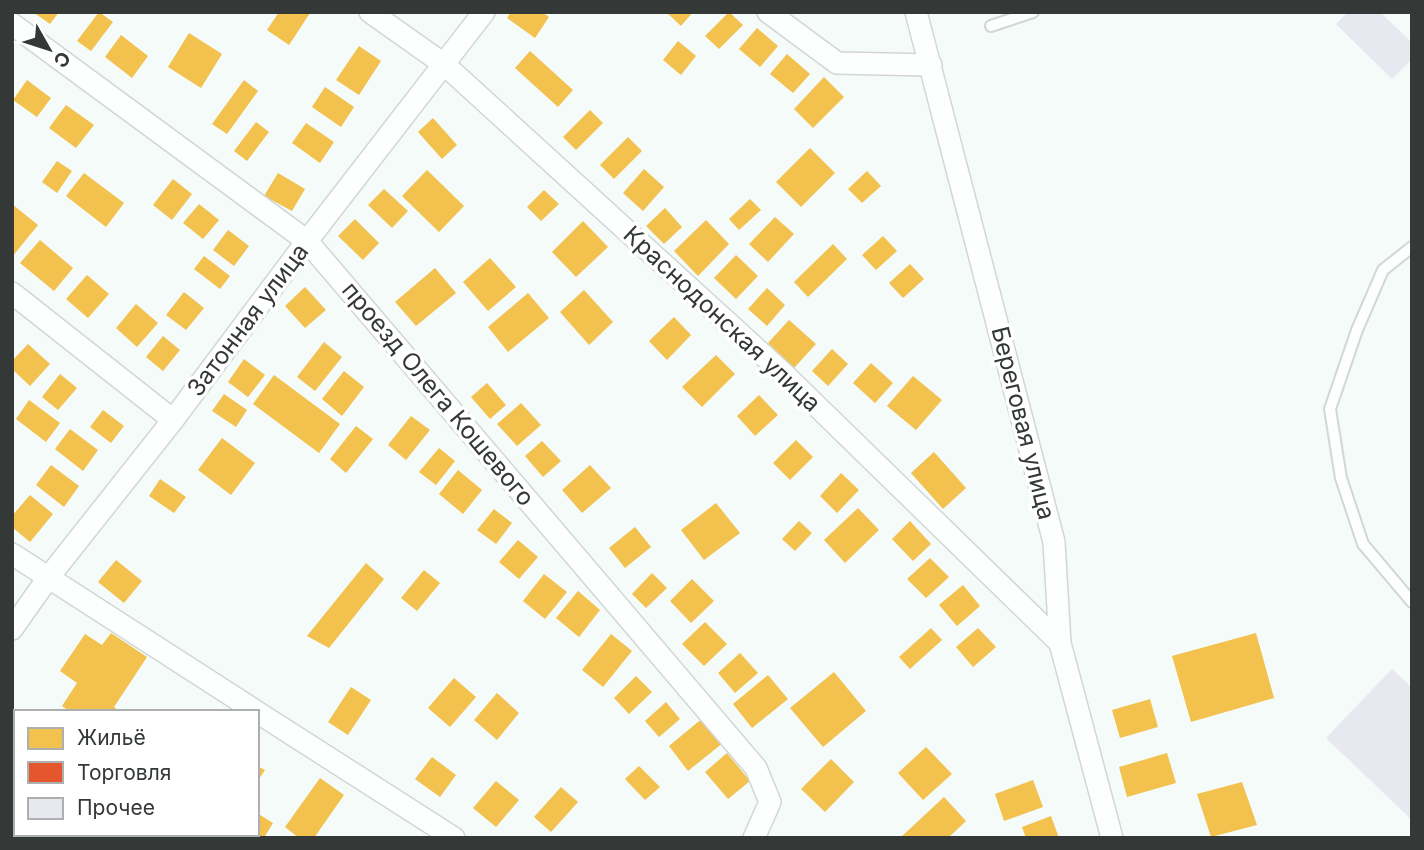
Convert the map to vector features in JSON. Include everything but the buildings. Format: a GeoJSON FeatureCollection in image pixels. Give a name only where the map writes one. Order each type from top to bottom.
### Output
{"type":"FeatureCollection","features":[{"type":"Feature","properties":{"kind":"street","name":"Краснодонская улица"},"geometry":{"type":"LineString","coordinates":[[370,12],[445,65],[784,374],[1060,643]]}},
{"type":"Feature","properties":{"kind":"street","name":"Затонная улица"},"geometry":{"type":"LineString","coordinates":[[12,629],[48,578],[173,420],[484,12]]}},
{"type":"Feature","properties":{"kind":"street"},"geometry":{"type":"LineString","coordinates":[[768,12],[837,63],[930,65]]}},
{"type":"Feature","properties":{"kind":"street","name":"Береговая улица"},"geometry":{"type":"LineString","coordinates":[[916,12],[1054,542],[1060,643],[1112,838]]}},
{"type":"Feature","properties":{"kind":"street","name":"проезд Олега Кошевого"},"geometry":{"type":"LineString","coordinates":[[12,24],[307,241],[756,768],[771,803],[754,838]]}},
{"type":"Feature","properties":{"kind":"street"},"geometry":{"type":"LineString","coordinates":[[12,293],[173,420]]}},
{"type":"Feature","properties":{"kind":"street"},"geometry":{"type":"LineString","coordinates":[[12,554],[254,710]]}},
{"type":"Feature","properties":{"kind":"street"},"geometry":{"type":"LineString","coordinates":[[259,713],[454,838]]}},
{"type":"Feature","properties":{"kind":"lane"},"geometry":{"type":"LineString","coordinates":[[991,26],[1033,12]]}},
{"type":"Feature","properties":{"kind":"lane"},"geometry":{"type":"LineString","coordinates":[[1412,247],[1384,270],[1357,330],[1330,409],[1340,478],[1363,544],[1412,602]]}}]}
